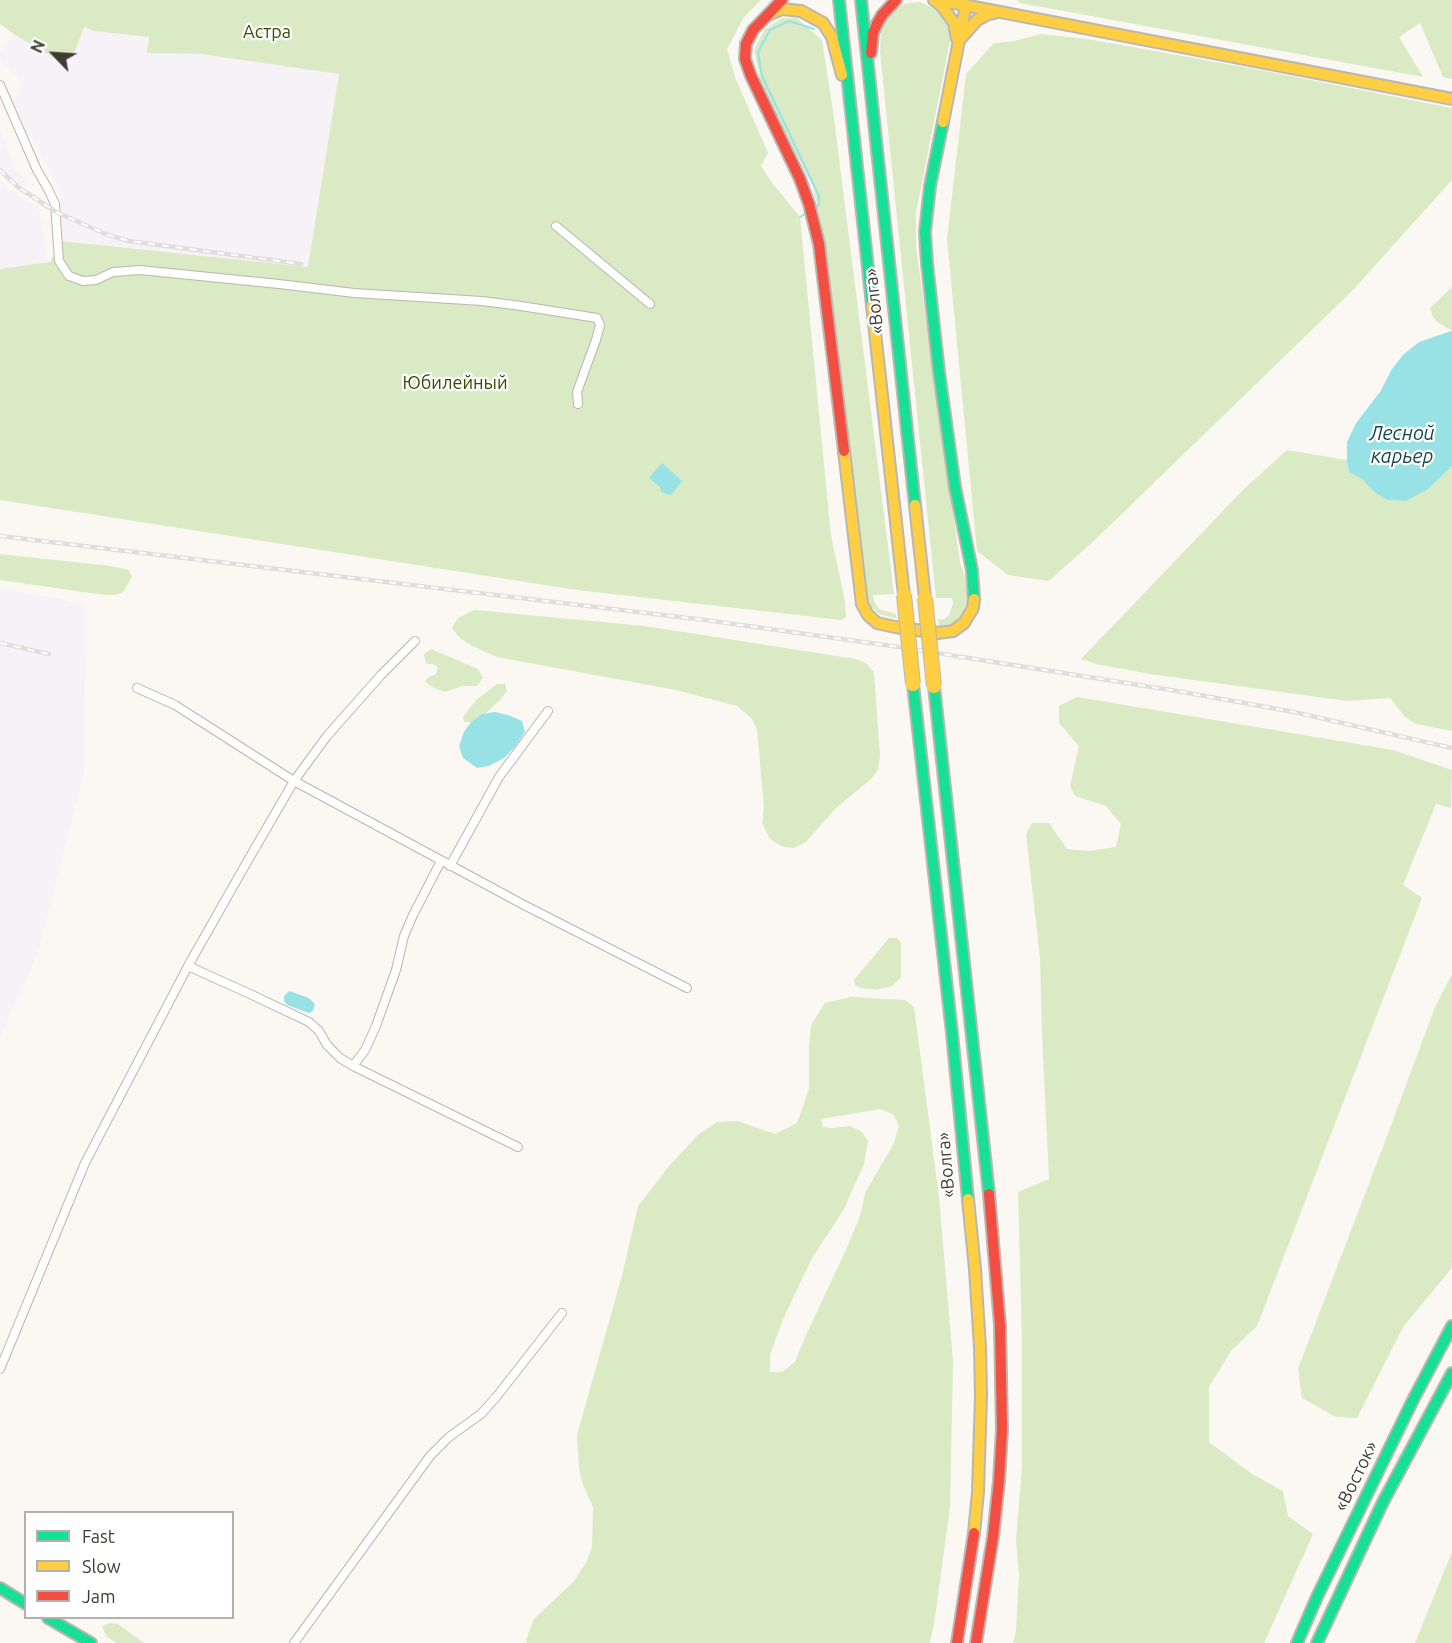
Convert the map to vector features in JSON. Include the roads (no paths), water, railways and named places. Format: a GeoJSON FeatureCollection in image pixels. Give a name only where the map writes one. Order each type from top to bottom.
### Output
{"type":"FeatureCollection","features":[{"type":"Feature","properties":{"kind":"main road"},"geometry":{"type":"LineString","coordinates":[[782,0],[762,19],[749,37],[745,59],[800,179],[819,244],[862,604],[868,615],[877,623],[938,633],[953,631],[964,623],[973,608],[974,592],[955,487],[939,372],[925,232],[930,186],[966,5]]}},
{"type":"Feature","properties":{"kind":"main road","name":"«Волга»"},"geometry":{"type":"LineString","coordinates":[[839,0],[952,1033],[975,1269],[981,1395],[978,1492],[957,1643]]}},
{"type":"Feature","properties":{"kind":"main road","name":"«Волга»"},"geometry":{"type":"LineString","coordinates":[[861,0],[986,1161],[1001,1335],[1002,1430],[999,1481],[993,1537],[976,1643]]}},
{"type":"Feature","properties":{"kind":"main road"},"geometry":{"type":"LineString","coordinates":[[869,83],[873,33],[882,15],[896,0]]}},
{"type":"Feature","properties":{"kind":"main road"},"geometry":{"type":"LineString","coordinates":[[936,0],[954,23],[958,45]]}},
{"type":"Feature","properties":{"kind":"main road"},"geometry":{"type":"LineString","coordinates":[[936,0],[1452,99]]}},
{"type":"Feature","properties":{"kind":"main road"},"geometry":{"type":"LineString","coordinates":[[762,19],[782,9],[801,11],[816,18],[828,29],[836,48],[853,127]]}},
{"type":"Feature","properties":{"kind":"main road"},"geometry":{"type":"LineString","coordinates":[[958,45],[976,20],[988,14],[1002,13]]}},
{"type":"Feature","properties":{"kind":"main road","name":"«Восток»"},"geometry":{"type":"LineString","coordinates":[[1297,1643],[1412,1402],[1452,1326]]}},
{"type":"Feature","properties":{"kind":"main road","name":"«Восток»"},"geometry":{"type":"LineString","coordinates":[[1317,1643],[1383,1502],[1452,1373]]}},
{"type":"Feature","properties":{"kind":"main road"},"geometry":{"type":"LineString","coordinates":[[0,1588],[24,1603]]}},
{"type":"Feature","properties":{"kind":"main road"},"geometry":{"type":"LineString","coordinates":[[51,1619],[91,1643]]}},
{"type":"Feature","properties":{"kind":"street"},"geometry":{"type":"LineString","coordinates":[[0,85],[37,170],[55,204],[60,261],[69,276],[83,281],[96,280],[113,272],[140,270],[354,293],[531,307],[597,318],[600,325],[596,340],[576,392],[578,404]]}},
{"type":"Feature","properties":{"kind":"street"},"geometry":{"type":"LineString","coordinates":[[556,226],[650,304]]}},
{"type":"Feature","properties":{"kind":"street"},"geometry":{"type":"LineString","coordinates":[[0,1370],[85,1163],[188,966],[294,781],[333,728],[381,675],[416,641]]}},
{"type":"Feature","properties":{"kind":"street"},"geometry":{"type":"LineString","coordinates":[[137,688],[175,705],[294,781],[450,866],[687,988]]}},
{"type":"Feature","properties":{"kind":"street"},"geometry":{"type":"LineString","coordinates":[[450,866],[499,777],[548,711]]}},
{"type":"Feature","properties":{"kind":"street"},"geometry":{"type":"LineString","coordinates":[[353,1066],[365,1050],[376,1026],[396,970],[404,936],[441,861]]}},
{"type":"Feature","properties":{"kind":"street"},"geometry":{"type":"LineString","coordinates":[[188,966],[309,1023],[319,1031],[327,1045],[340,1058],[353,1066],[518,1147]]}},
{"type":"Feature","properties":{"kind":"street"},"geometry":{"type":"LineString","coordinates":[[294,1643],[430,1456],[448,1437],[481,1414],[562,1313]]}},
{"type":"Feature","properties":{"kind":"water","name":"Лесной карьер"},"geometry":{"type":"Polygon","coordinates":[[[1452,331],[1452,466],[1428,489],[1406,501],[1387,500],[1374,492],[1362,479],[1349,472],[1347,442],[1356,423],[1380,392],[1392,369],[1403,355],[1419,342],[1452,331]]]}},
{"type":"Feature","properties":{"kind":"water"},"geometry":{"type":"Polygon","coordinates":[[[662,463],[682,481],[671,495],[661,492],[660,487],[649,478],[662,463]]]}},
{"type":"Feature","properties":{"kind":"water"},"geometry":{"type":"Polygon","coordinates":[[[495,712],[522,721],[525,732],[504,758],[489,766],[477,768],[463,758],[459,746],[471,722],[482,714],[495,712]]]}},
{"type":"Feature","properties":{"kind":"water"},"geometry":{"type":"Polygon","coordinates":[[[289,991],[309,998],[315,1004],[313,1011],[309,1013],[287,1005],[284,996],[289,991]]]}},
{"type":"Feature","properties":{"kind":"waterway"},"geometry":{"type":"LineString","coordinates":[[813,209],[819,205],[819,196],[762,76],[758,52],[770,30],[789,21],[814,29]]}},
{"type":"Feature","properties":{"kind":"waterway"},"geometry":{"type":"LineString","coordinates":[[800,217],[808,212]]}},
{"type":"Feature","properties":{"kind":"railway"},"geometry":{"type":"LineString","coordinates":[[0,170],[18,187],[56,212],[108,235],[129,241],[301,264]]}},
{"type":"Feature","properties":{"kind":"railway"},"geometry":{"type":"LineString","coordinates":[[0,536],[705,620],[899,647],[1294,712],[1452,748]]}},
{"type":"Feature","properties":{"kind":"railway"},"geometry":{"type":"LineString","coordinates":[[0,643],[49,654]]}},
{"type":"Feature","properties":{"kind":"park label","name":"Астра"},"geometry":{"type":"Point","coordinates":[267,32]}},
{"type":"Feature","properties":{"kind":"park label","name":"Юбилейный"},"geometry":{"type":"Point","coordinates":[455,383]}}]}
